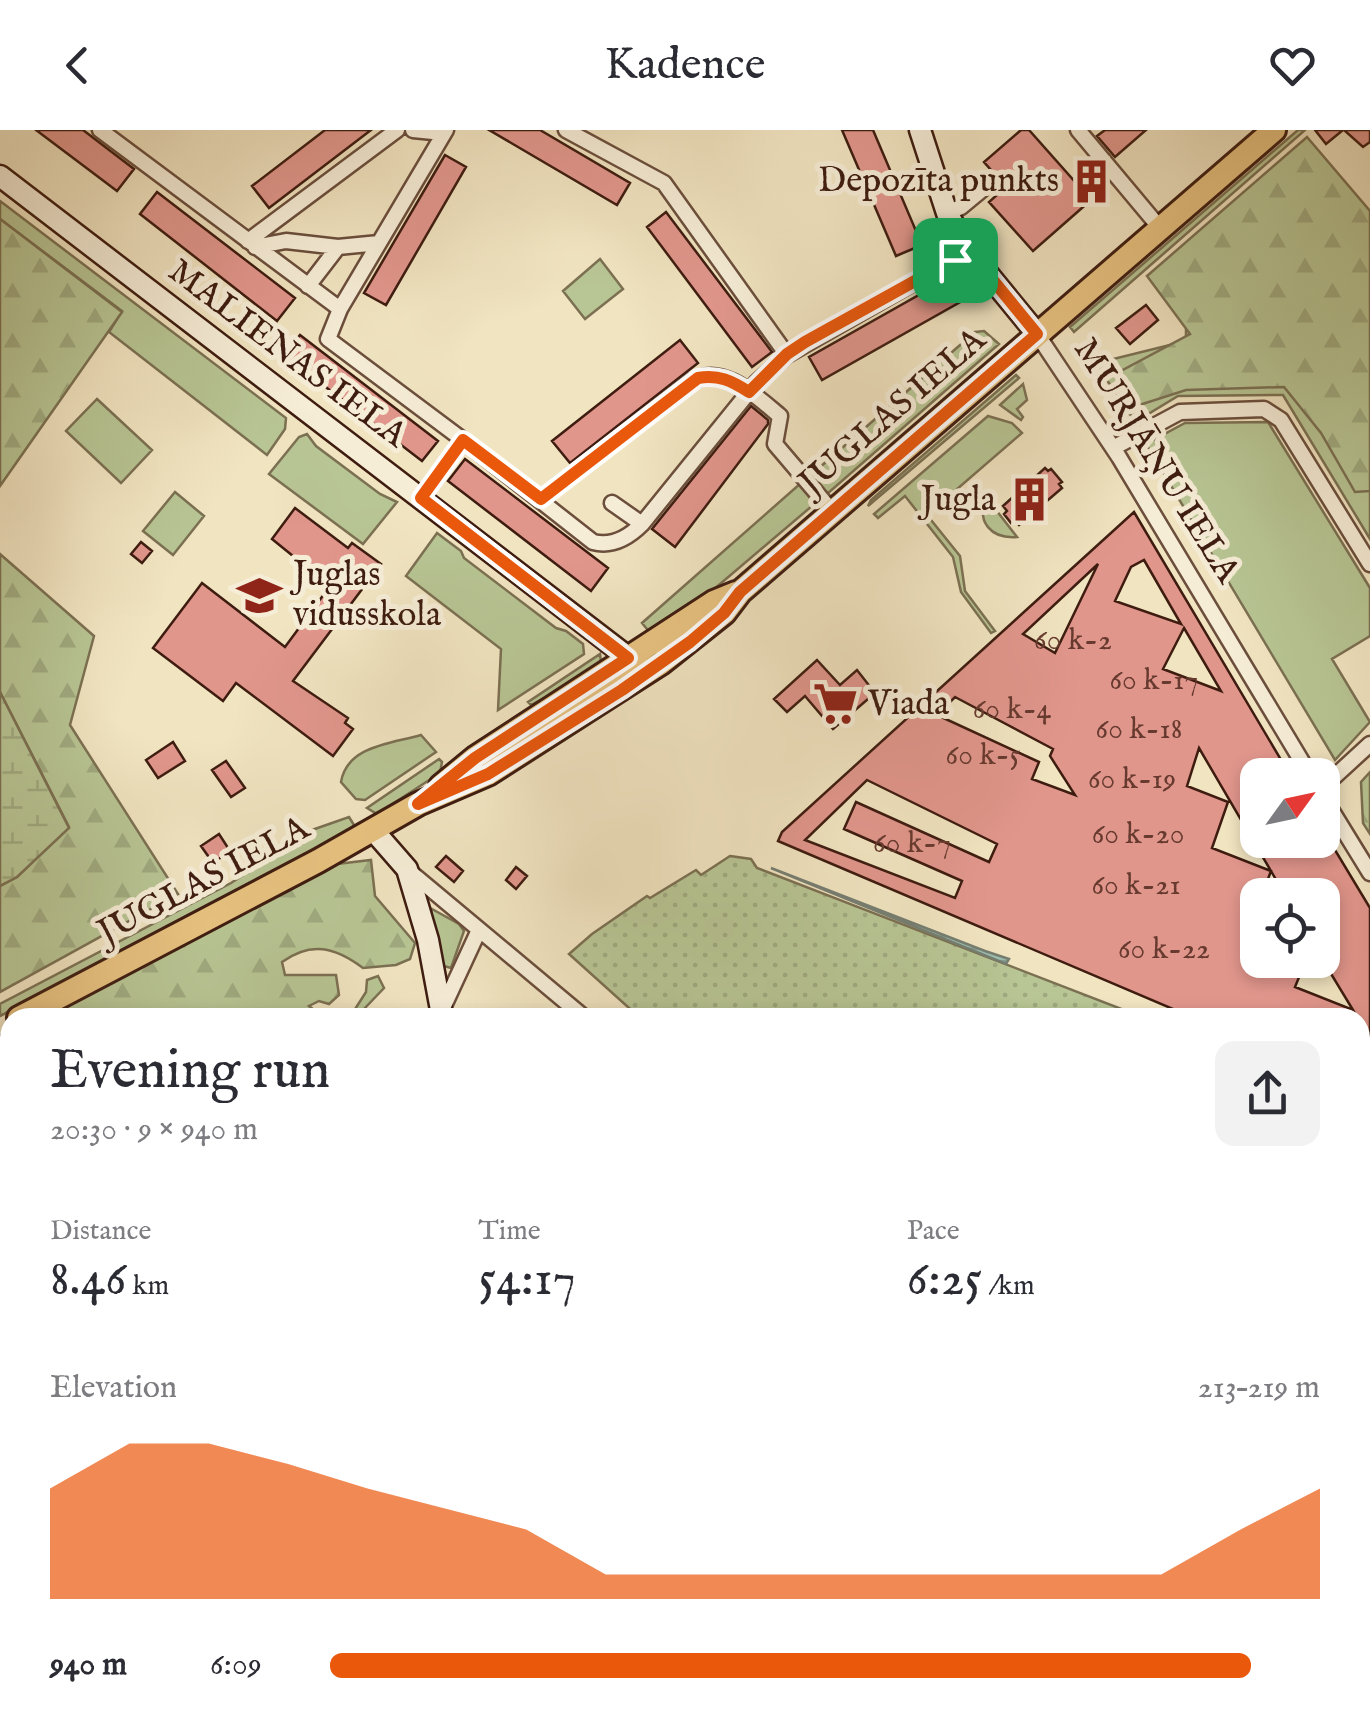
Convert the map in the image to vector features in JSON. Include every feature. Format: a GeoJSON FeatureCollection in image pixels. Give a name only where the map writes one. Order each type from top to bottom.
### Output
{"type":"FeatureCollection","features":[{"type":"Feature","properties":{"kind":"main road","name":"JUGLAS IELA"},"geometry":{"type":"LineString","coordinates":[[39,1008],[418,804],[488,774],[635,668],[724,613],[740,592],[832,511],[1274,130]]}},
{"type":"Feature","properties":{"kind":"street"},"geometry":{"type":"LineString","coordinates":[[100,130],[340,309]]}},
{"type":"Feature","properties":{"kind":"street"},"geometry":{"type":"LineString","coordinates":[[252,244],[396,130]]}},
{"type":"Feature","properties":{"kind":"street"},"geometry":{"type":"LineString","coordinates":[[413,130],[444,132],[340,309],[328,339],[593,542],[605,545],[625,538],[642,524],[749,392],[787,354],[969,251]]}},
{"type":"Feature","properties":{"kind":"street"},"geometry":{"type":"LineString","coordinates":[[568,130],[664,183],[787,354]]}},
{"type":"Feature","properties":{"kind":"street","name":"MURJĀŅU IELA"},"geometry":{"type":"LineString","coordinates":[[920,130],[948,213],[969,251],[1037,334],[1113,448],[1300,758]]}},
{"type":"Feature","properties":{"kind":"street"},"geometry":{"type":"LineString","coordinates":[[1078,130],[1160,228]]}},
{"type":"Feature","properties":{"kind":"street","name":"MALIENAS IELA"},"geometry":{"type":"LineString","coordinates":[[0,176],[421,498],[635,668]]}},
{"type":"Feature","properties":{"kind":"street"},"geometry":{"type":"LineString","coordinates":[[948,213],[990,184]]}},
{"type":"Feature","properties":{"kind":"street"},"geometry":{"type":"LineString","coordinates":[[252,244],[286,241],[338,248],[379,243]]}},
{"type":"Feature","properties":{"kind":"street"},"geometry":{"type":"LineString","coordinates":[[308,286],[338,248]]}},
{"type":"Feature","properties":{"kind":"street"},"geometry":{"type":"LineString","coordinates":[[541,499],[698,378],[712,375],[731,380],[780,416],[775,444],[832,511]]}},
{"type":"Feature","properties":{"kind":"street"},"geometry":{"type":"LineString","coordinates":[[1113,448],[1180,412],[1264,409],[1274,413],[1370,564]]}},
{"type":"Feature","properties":{"kind":"street"},"geometry":{"type":"LineString","coordinates":[[421,498],[463,440]]}},
{"type":"Feature","properties":{"kind":"street"},"geometry":{"type":"LineString","coordinates":[[612,503],[642,524]]}},
{"type":"Feature","properties":{"kind":"street"},"geometry":{"type":"LineString","coordinates":[[1340,772],[1370,744]]}},
{"type":"Feature","properties":{"kind":"street"},"geometry":{"type":"LineString","coordinates":[[1340,825],[1370,873]]}},
{"type":"Feature","properties":{"kind":"street"},"geometry":{"type":"LineString","coordinates":[[373,830],[407,869],[573,1008]]}},
{"type":"Feature","properties":{"kind":"street"},"geometry":{"type":"LineString","coordinates":[[407,869],[428,940],[439,1008]]}},
{"type":"Feature","properties":{"kind":"street"},"geometry":{"type":"LineString","coordinates":[[443,1008],[479,930]]}},
{"type":"Feature","properties":{"kind":"green space"},"geometry":{"type":"Polygon","coordinates":[[[1298,130],[1305,130],[1074,332],[1070,327],[1298,130]]]}},
{"type":"Feature","properties":{"kind":"green space"},"geometry":{"type":"Polygon","coordinates":[[[1307,137],[1370,211],[1370,491],[1355,492],[1321,433],[1284,387],[1186,390],[1127,409],[1106,379],[1190,334],[1147,276],[1307,137]]]}},
{"type":"Feature","properties":{"kind":"green space"},"geometry":{"type":"Polygon","coordinates":[[[0,201],[286,418],[285,429],[267,455],[109,332],[122,311],[0,219],[0,201]]]}},
{"type":"Feature","properties":{"kind":"green space"},"geometry":{"type":"Polygon","coordinates":[[[0,219],[122,312],[0,486],[0,219]]]}},
{"type":"Feature","properties":{"kind":"green space"},"geometry":{"type":"Polygon","coordinates":[[[600,259],[623,289],[585,319],[563,291],[600,259]]]}},
{"type":"Feature","properties":{"kind":"green space"},"geometry":{"type":"Polygon","coordinates":[[[1320,327],[1370,409],[1370,539],[1283,395],[1178,396],[1135,422],[1097,363],[1186,341],[1186,330],[1320,327]]]}},
{"type":"Feature","properties":{"kind":"green space"},"geometry":{"type":"Polygon","coordinates":[[[984,331],[999,344],[827,494],[811,475],[975,332],[984,331]]]}},
{"type":"Feature","properties":{"kind":"green space"},"geometry":{"type":"Polygon","coordinates":[[[1016,375],[1019,378],[868,506],[871,500],[1016,375]]]}},
{"type":"Feature","properties":{"kind":"green space"},"geometry":{"type":"Polygon","coordinates":[[[1023,384],[1027,400],[1017,409],[1021,420],[1000,405],[1023,384]]]}},
{"type":"Feature","properties":{"kind":"green space"},"geometry":{"type":"Polygon","coordinates":[[[97,399],[152,450],[121,483],[66,431],[97,399]]]}},
{"type":"Feature","properties":{"kind":"green space"},"geometry":{"type":"Polygon","coordinates":[[[988,416],[1012,423],[1022,433],[927,515],[960,556],[965,591],[995,631],[991,633],[961,592],[953,557],[905,496],[878,518],[874,514],[988,416]]]}},
{"type":"Feature","properties":{"kind":"green space"},"geometry":{"type":"Polygon","coordinates":[[[1268,422],[1370,588],[1370,636],[1332,659],[1370,722],[1337,758],[1146,444],[1185,423],[1268,422]]]}},
{"type":"Feature","properties":{"kind":"green space"},"geometry":{"type":"Polygon","coordinates":[[[307,434],[316,446],[380,494],[397,502],[363,544],[269,474],[299,437],[307,434]]]}},
{"type":"Feature","properties":{"kind":"green space"},"geometry":{"type":"Polygon","coordinates":[[[801,483],[819,500],[713,590],[651,634],[642,623],[801,483]]]}},
{"type":"Feature","properties":{"kind":"green space"},"geometry":{"type":"Polygon","coordinates":[[[175,492],[204,516],[173,555],[143,531],[175,492]]]}},
{"type":"Feature","properties":{"kind":"green space"},"geometry":{"type":"Polygon","coordinates":[[[986,497],[1017,537],[1000,535],[988,527],[983,514],[986,497]]]}},
{"type":"Feature","properties":{"kind":"green space"},"geometry":{"type":"Polygon","coordinates":[[[437,533],[556,628],[583,644],[584,654],[498,710],[501,649],[406,576],[437,533]]]}},
{"type":"Feature","properties":{"kind":"green space"},"geometry":{"type":"Polygon","coordinates":[[[0,554],[94,636],[70,725],[178,894],[0,992],[0,886],[17,877],[69,827],[0,692],[0,554]]]}},
{"type":"Feature","properties":{"kind":"green space"},"geometry":{"type":"Polygon","coordinates":[[[600,654],[601,662],[595,671],[531,705],[528,702],[600,654]]]}},
{"type":"Feature","properties":{"kind":"green space"},"geometry":{"type":"Polygon","coordinates":[[[0,692],[69,828],[17,877],[0,886],[0,692]]]}},
{"type":"Feature","properties":{"kind":"green space"},"geometry":{"type":"Polygon","coordinates":[[[421,735],[436,752],[365,800],[356,799],[341,782],[345,770],[361,754],[421,735]]]}},
{"type":"Feature","properties":{"kind":"green space"},"geometry":{"type":"Polygon","coordinates":[[[439,759],[440,773],[377,814],[367,808],[439,759]]]}},
{"type":"Feature","properties":{"kind":"green space"},"geometry":{"type":"Polygon","coordinates":[[[1370,772],[1370,834],[1363,823],[1361,782],[1370,772]]]}},
{"type":"Feature","properties":{"kind":"green space"},"geometry":{"type":"Polygon","coordinates":[[[349,817],[354,825],[350,831],[257,884],[16,1008],[0,1008],[0,1004],[231,883],[312,830],[349,817]]]}},
{"type":"Feature","properties":{"kind":"green space"},"geometry":{"type":"Polygon","coordinates":[[[730,856],[751,859],[757,868],[1119,1008],[629,1008],[569,954],[647,896],[650,898],[696,870],[701,875],[730,856]]]}},
{"type":"Feature","properties":{"kind":"green space"},"geometry":{"type":"Polygon","coordinates":[[[371,860],[375,896],[415,943],[410,959],[396,965],[363,968],[343,955],[323,949],[303,951],[282,962],[285,975],[336,975],[339,995],[329,1004],[319,1001],[309,1006],[312,1008],[55,1008],[337,864],[371,860]]]}},
{"type":"Feature","properties":{"kind":"green space"},"geometry":{"type":"Polygon","coordinates":[[[432,909],[464,931],[451,968],[440,965],[432,909]]]}},
{"type":"Feature","properties":{"kind":"green space"},"geometry":{"type":"Polygon","coordinates":[[[378,976],[384,988],[365,1008],[356,1008],[366,992],[367,980],[378,976]]]}},
{"type":"Feature","properties":{"kind":"shaded area"},"geometry":{"type":"Polygon","coordinates":[[[771,868],[985,951],[1009,959],[1006,964],[771,868]]]}},
{"type":"Feature","properties":{"kind":"building"},"geometry":{"type":"Polygon","coordinates":[[[36,130],[83,130],[134,169],[117,191],[36,130]]]}},
{"type":"Feature","properties":{"kind":"building"},"geometry":{"type":"Polygon","coordinates":[[[325,130],[371,130],[269,208],[252,186],[325,130]]]}},
{"type":"Feature","properties":{"kind":"building"},"geometry":{"type":"Polygon","coordinates":[[[489,130],[540,130],[630,183],[617,205],[489,130]]]}},
{"type":"Feature","properties":{"kind":"building"},"geometry":{"type":"Polygon","coordinates":[[[842,130],[873,130],[922,245],[896,256],[842,130]]]}},
{"type":"Feature","properties":{"kind":"building"},"geometry":{"type":"Polygon","coordinates":[[[1021,130],[1029,130],[1077,184],[1090,174],[1098,184],[1086,194],[1091,200],[1033,251],[989,202],[1006,187],[984,162],[1021,130]]]}},
{"type":"Feature","properties":{"kind":"building"},"geometry":{"type":"Polygon","coordinates":[[[1105,130],[1146,130],[1115,157],[1097,136],[1105,130]]]}},
{"type":"Feature","properties":{"kind":"building"},"geometry":{"type":"Polygon","coordinates":[[[1315,130],[1343,130],[1326,144],[1315,130]]]}},
{"type":"Feature","properties":{"kind":"building"},"geometry":{"type":"Polygon","coordinates":[[[1344,130],[1370,130],[1370,142],[1363,147],[1344,130]]]}},
{"type":"Feature","properties":{"kind":"building"},"geometry":{"type":"Polygon","coordinates":[[[445,155],[466,167],[386,305],[364,293],[445,155]]]}},
{"type":"Feature","properties":{"kind":"building"},"geometry":{"type":"Polygon","coordinates":[[[157,192],[295,298],[277,321],[140,214],[157,192]]]}},
{"type":"Feature","properties":{"kind":"building"},"geometry":{"type":"Polygon","coordinates":[[[666,212],[772,352],[752,367],[647,227],[666,212]]]}},
{"type":"Feature","properties":{"kind":"building"},"geometry":{"type":"Polygon","coordinates":[[[949,278],[962,301],[822,380],[809,357],[949,278]]]}},
{"type":"Feature","properties":{"kind":"building"},"geometry":{"type":"Polygon","coordinates":[[[1146,305],[1158,320],[1130,344],[1116,328],[1146,305]]]}},
{"type":"Feature","properties":{"kind":"building"},"geometry":{"type":"Polygon","coordinates":[[[300,335],[438,441],[422,461],[284,355],[300,335]]]}},
{"type":"Feature","properties":{"kind":"building"},"geometry":{"type":"Polygon","coordinates":[[[680,340],[698,363],[570,463],[552,441],[680,340]]]}},
{"type":"Feature","properties":{"kind":"building"},"geometry":{"type":"Polygon","coordinates":[[[751,406],[768,424],[675,547],[652,529],[751,406]]]}},
{"type":"Feature","properties":{"kind":"building"},"geometry":{"type":"Polygon","coordinates":[[[465,459],[608,568],[591,591],[448,481],[465,459]]]}},
{"type":"Feature","properties":{"kind":"building","name":"Jugla"},"geometry":{"type":"Polygon","coordinates":[[[1045,468],[1051,469],[1062,482],[1062,488],[1019,525],[1015,520],[1011,523],[1003,506],[1045,468]]]}},
{"type":"Feature","properties":{"kind":"building"},"geometry":{"type":"Polygon","coordinates":[[[295,508],[348,548],[352,543],[381,564],[293,681],[348,718],[345,723],[353,729],[333,756],[236,683],[223,701],[153,648],[202,583],[285,647],[330,586],[272,539],[295,508]]]}},
{"type":"Feature","properties":{"kind":"building"},"geometry":{"type":"Polygon","coordinates":[[[1134,512],[1280,758],[1240,758],[1240,818],[1199,748],[1187,786],[1228,802],[1212,848],[1271,871],[1268,878],[1240,878],[1240,978],[1299,978],[1295,987],[1348,1008],[1170,1008],[778,841],[782,832],[1134,512]],[[1144,560],[1131,567],[1115,601],[1181,624],[1144,560]],[[1098,564],[1023,634],[1055,653],[1098,564]],[[1184,628],[1163,669],[1221,691],[1184,628]],[[955,697],[937,715],[1039,762],[1032,779],[1075,795],[1050,756],[1053,749],[955,697]],[[867,780],[805,840],[955,898],[962,881],[844,829],[856,802],[989,862],[997,844],[867,780]]]}},
{"type":"Feature","properties":{"kind":"building"},"geometry":{"type":"Polygon","coordinates":[[[141,542],[152,551],[142,563],[131,554],[141,542]]]}},
{"type":"Feature","properties":{"kind":"building"},"geometry":{"type":"Polygon","coordinates":[[[817,660],[840,685],[857,670],[875,693],[833,729],[805,696],[787,712],[774,699],[817,660]]]}},
{"type":"Feature","properties":{"kind":"building"},"geometry":{"type":"Polygon","coordinates":[[[173,742],[185,761],[158,778],[146,760],[173,742]]]}},
{"type":"Feature","properties":{"kind":"building"},"geometry":{"type":"Polygon","coordinates":[[[226,761],[245,788],[231,797],[212,770],[226,761]]]}},
{"type":"Feature","properties":{"kind":"building"},"geometry":{"type":"Polygon","coordinates":[[[219,834],[230,851],[213,863],[201,846],[219,834]]]}},
{"type":"Feature","properties":{"kind":"building"},"geometry":{"type":"Polygon","coordinates":[[[446,856],[463,871],[454,882],[436,867],[446,856]]]}},
{"type":"Feature","properties":{"kind":"building"},"geometry":{"type":"Polygon","coordinates":[[[1263,858],[1340,858],[1370,908],[1370,1008],[1352,1008],[1334,978],[1340,978],[1340,878],[1275,878],[1263,858]]]}},
{"type":"Feature","properties":{"kind":"building"},"geometry":{"type":"Polygon","coordinates":[[[516,867],[527,876],[516,889],[506,880],[516,867]]]}},
{"type":"Feature","properties":{"kind":"place","name":"Depozīta punkts"},"geometry":{"type":"Point","coordinates":[1092,181]}},
{"type":"Feature","properties":{"kind":"place","name":"Jugla"},"geometry":{"type":"Point","coordinates":[1029,500]}},
{"type":"Feature","properties":{"kind":"place","name":"Juglas vidusskola"},"geometry":{"type":"Point","coordinates":[260,595]}},
{"type":"Feature","properties":{"kind":"place","name":"Viada"},"geometry":{"type":"Point","coordinates":[835,704]}},
{"type":"Feature","properties":{"kind":"route"},"geometry":{"type":"LineString","coordinates":[[969,251],[1037,334],[740,592],[724,613],[690,642],[488,774],[418,804],[475,758],[628,658],[421,498],[463,440],[541,499],[698,378],[712,375],[731,380],[749,392],[787,354],[805,342],[955,260],[969,251]]}}]}
